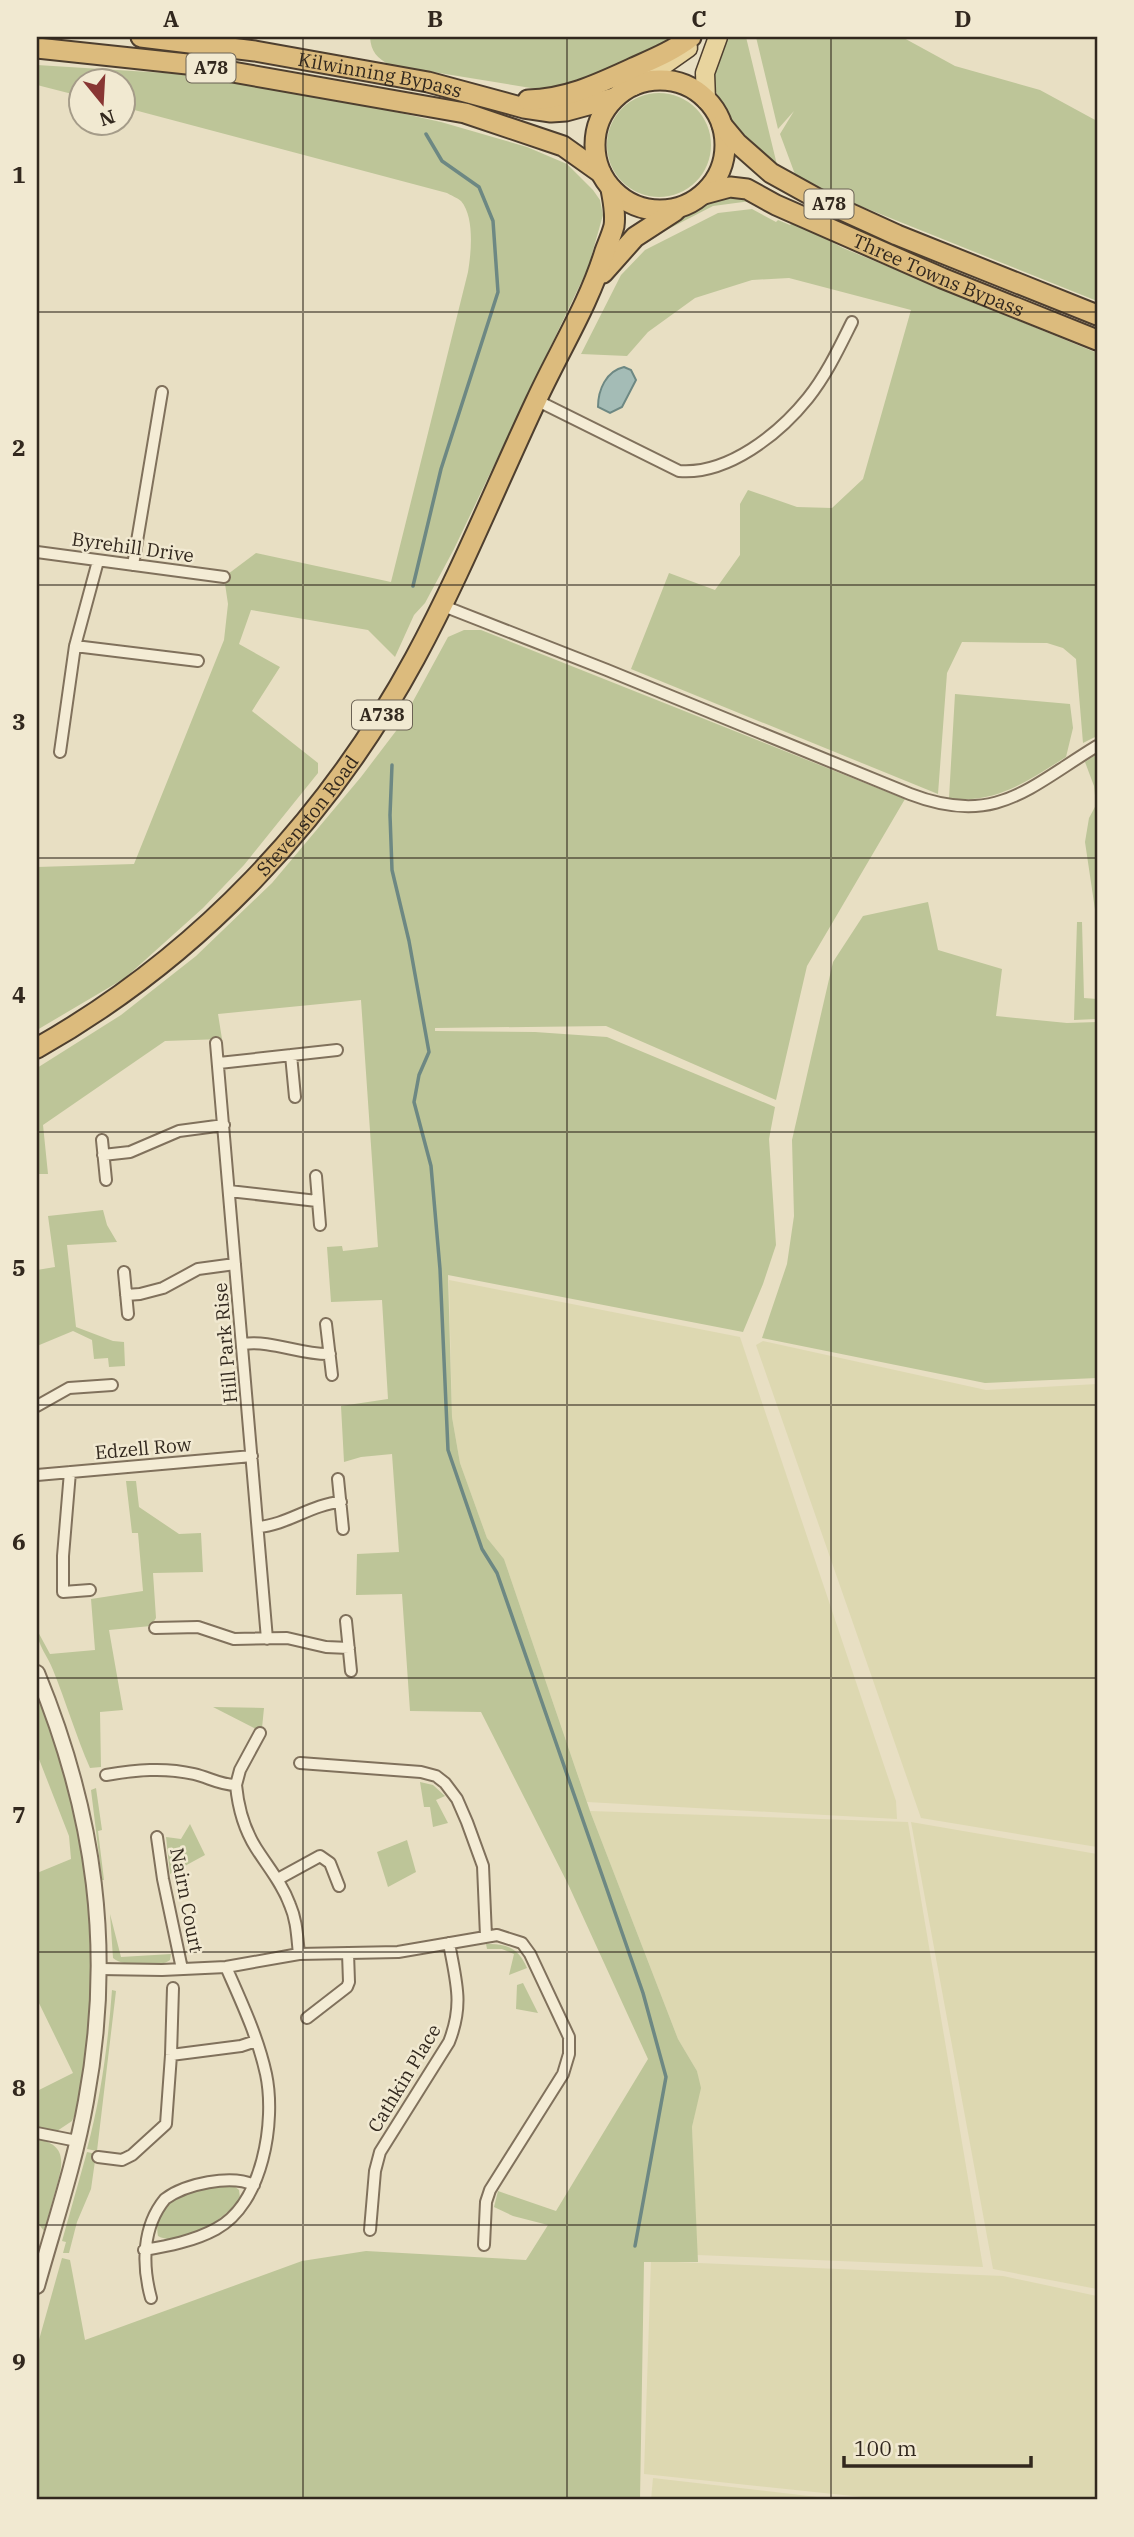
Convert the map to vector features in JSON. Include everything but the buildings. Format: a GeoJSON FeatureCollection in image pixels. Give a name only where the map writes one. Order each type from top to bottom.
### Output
{"type":"FeatureCollection","features":[{"type":"Feature","properties":{"kind":"highway","name":"Kilwinning Bypass"},"geometry":{"type":"LineString","coordinates":[[141,37],[255,51],[428,82],[524,108],[551,112],[566,111],[614,98]]}},
{"type":"Feature","properties":{"kind":"highway"},"geometry":{"type":"LineString","coordinates":[[503,101],[558,98],[582,91],[664,54],[691,37]]}},
{"type":"Feature","properties":{"kind":"highway","name":"Kilwinning Bypass"},"geometry":{"type":"LineString","coordinates":[[37,48],[187,64],[465,113],[564,146],[606,181]]}},
{"type":"Feature","properties":{"kind":"highway","name":"A78"},"geometry":{"type":"LineString","coordinates":[[657,80],[688,86],[706,100],[722,125],[725,149],[723,163],[704,194],[682,207],[644,209],[627,202],[606,181],[595,153],[596,131],[604,111],[614,98],[634,86],[657,80]]}},
{"type":"Feature","properties":{"kind":"highway","name":"Three Towns Bypass"},"geometry":{"type":"LineString","coordinates":[[722,125],[737,143],[771,173],[818,199],[897,235],[1097,315]]}},
{"type":"Feature","properties":{"kind":"highway","name":"A738"},"geometry":{"type":"LineString","coordinates":[[597,280],[614,227],[614,204],[606,181]]}},
{"type":"Feature","properties":{"kind":"highway","name":"Three Towns Bypass"},"geometry":{"type":"LineString","coordinates":[[704,194],[730,187],[747,189],[776,205],[942,278],[1097,340]]}},
{"type":"Feature","properties":{"kind":"highway","name":"A738"},"geometry":{"type":"LineString","coordinates":[[597,280],[635,237],[682,207]]}},
{"type":"Feature","properties":{"kind":"highway","name":"Stevenston Road"},"geometry":{"type":"LineString","coordinates":[[37,1048],[134,986],[196,936],[262,871],[328,792],[371,732],[416,657],[536,400],[597,280]]}},
{"type":"Feature","properties":{"kind":"main road"},"geometry":{"type":"LineString","coordinates":[[634,86],[678,56],[699,37]]}},
{"type":"Feature","properties":{"kind":"main road"},"geometry":{"type":"LineString","coordinates":[[706,100],[705,73],[718,37]]}},
{"type":"Feature","properties":{"kind":"street"},"geometry":{"type":"LineString","coordinates":[[536,400],[679,471],[714,468],[729,462],[767,436],[807,398],[835,358],[852,321]]}},
{"type":"Feature","properties":{"kind":"street"},"geometry":{"type":"LineString","coordinates":[[133,565],[162,392]]}},
{"type":"Feature","properties":{"kind":"street","name":"Byrehill Drive"},"geometry":{"type":"LineString","coordinates":[[37,552],[225,577]]}},
{"type":"Feature","properties":{"kind":"street"},"geometry":{"type":"LineString","coordinates":[[61,752],[75,646],[98,561]]}},
{"type":"Feature","properties":{"kind":"street"},"geometry":{"type":"LineString","coordinates":[[441,605],[910,794],[948,806],[986,806],[1010,799],[1097,746]]}},
{"type":"Feature","properties":{"kind":"street"},"geometry":{"type":"LineString","coordinates":[[75,646],[198,661]]}},
{"type":"Feature","properties":{"kind":"street","name":"Hill Park Rise"},"geometry":{"type":"LineString","coordinates":[[216,1043],[267,1639]]}},
{"type":"Feature","properties":{"kind":"street"},"geometry":{"type":"LineString","coordinates":[[219,1063],[337,1050]]}},
{"type":"Feature","properties":{"kind":"street"},"geometry":{"type":"LineString","coordinates":[[291,1055],[295,1097]]}},
{"type":"Feature","properties":{"kind":"street"},"geometry":{"type":"LineString","coordinates":[[103,1155],[139,1149],[179,1131],[224,1125]]}},
{"type":"Feature","properties":{"kind":"street"},"geometry":{"type":"LineString","coordinates":[[102,1140],[106,1180]]}},
{"type":"Feature","properties":{"kind":"street"},"geometry":{"type":"LineString","coordinates":[[316,1176],[320,1225]]}},
{"type":"Feature","properties":{"kind":"street"},"geometry":{"type":"LineString","coordinates":[[229,1191],[317,1201]]}},
{"type":"Feature","properties":{"kind":"street"},"geometry":{"type":"LineString","coordinates":[[126,1295],[163,1288],[198,1269],[235,1264]]}},
{"type":"Feature","properties":{"kind":"street"},"geometry":{"type":"LineString","coordinates":[[124,1272],[128,1314]]}},
{"type":"Feature","properties":{"kind":"street"},"geometry":{"type":"LineString","coordinates":[[326,1325],[332,1375]]}},
{"type":"Feature","properties":{"kind":"street"},"geometry":{"type":"LineString","coordinates":[[243,1344],[271,1344],[330,1354]]}},
{"type":"Feature","properties":{"kind":"street"},"geometry":{"type":"LineString","coordinates":[[37,1406],[69,1388],[112,1385]]}},
{"type":"Feature","properties":{"kind":"street","name":"Edzell Row"},"geometry":{"type":"LineString","coordinates":[[37,1475],[252,1456]]}},
{"type":"Feature","properties":{"kind":"street"},"geometry":{"type":"LineString","coordinates":[[70,1472],[63,1556],[64,1592],[90,1590]]}},
{"type":"Feature","properties":{"kind":"street"},"geometry":{"type":"LineString","coordinates":[[338,1479],[344,1529]]}},
{"type":"Feature","properties":{"kind":"street"},"geometry":{"type":"LineString","coordinates":[[258,1527],[277,1524],[328,1503],[341,1502]]}},
{"type":"Feature","properties":{"kind":"street"},"geometry":{"type":"LineString","coordinates":[[346,1621],[351,1671]]}},
{"type":"Feature","properties":{"kind":"street"},"geometry":{"type":"LineString","coordinates":[[155,1628],[198,1627],[234,1639],[287,1639],[326,1647],[349,1648]]}},
{"type":"Feature","properties":{"kind":"street"},"geometry":{"type":"LineString","coordinates":[[37,1673],[65,1744],[83,1812],[95,1886],[100,1969],[94,2056],[77,2141],[37,2286]]}},
{"type":"Feature","properties":{"kind":"street"},"geometry":{"type":"LineString","coordinates":[[260,1733],[240,1770],[236,1785],[238,1800],[250,1838],[278,1879],[296,1922],[299,1954]]}},
{"type":"Feature","properties":{"kind":"street"},"geometry":{"type":"LineString","coordinates":[[300,1763],[421,1772],[436,1776],[445,1783],[457,1799],[483,1866],[486,1936]]}},
{"type":"Feature","properties":{"kind":"street"},"geometry":{"type":"LineString","coordinates":[[106,1775],[138,1770],[164,1770],[196,1774],[236,1785]]}},
{"type":"Feature","properties":{"kind":"street","name":"Nairn Court"},"geometry":{"type":"LineString","coordinates":[[157,1837],[163,1879],[183,1969]]}},
{"type":"Feature","properties":{"kind":"street"},"geometry":{"type":"LineString","coordinates":[[278,1879],[315,1856],[320,1856],[330,1863],[340,1886]]}},
{"type":"Feature","properties":{"kind":"street"},"geometry":{"type":"LineString","coordinates":[[100,1969],[226,1967],[299,1954],[398,1952],[486,1936],[505,1936],[522,1943],[566,2028],[569,2046],[563,2074],[490,2190],[486,2202],[484,2245]]}},
{"type":"Feature","properties":{"kind":"street","name":"Cathkin Place"},"geometry":{"type":"LineString","coordinates":[[370,2230],[375,2171],[380,2152],[449,2042],[455,2025],[459,2008],[458,1992],[449,1943]]}},
{"type":"Feature","properties":{"kind":"street"},"geometry":{"type":"LineString","coordinates":[[307,2018],[347,1987],[348,1953]]}},
{"type":"Feature","properties":{"kind":"street"},"geometry":{"type":"LineString","coordinates":[[144,2250],[189,2240],[218,2229],[232,2219],[254,2185],[262,2164],[269,2110],[266,2073],[226,1967]]}},
{"type":"Feature","properties":{"kind":"street"},"geometry":{"type":"LineString","coordinates":[[98,2157],[122,2160],[132,2155],[166,2124],[172,2055],[173,1988]]}},
{"type":"Feature","properties":{"kind":"street"},"geometry":{"type":"LineString","coordinates":[[172,2055],[241,2046],[256,2041]]}},
{"type":"Feature","properties":{"kind":"street"},"geometry":{"type":"LineString","coordinates":[[37,2133],[77,2141]]}},
{"type":"Feature","properties":{"kind":"street"},"geometry":{"type":"LineString","coordinates":[[151,2298],[144,2250],[161,2203],[168,2196],[208,2182],[220,2180],[254,2185]]}},
{"type":"Feature","properties":{"kind":"shaded area"},"geometry":{"type":"Polygon","coordinates":[[[449,1280],[740,1337],[896,1801],[897,1819],[587,1802],[504,1559],[487,1538],[460,1463],[452,1417],[449,1280]]]}},
{"type":"Feature","properties":{"kind":"shaded area"},"geometry":{"type":"Polygon","coordinates":[[[763,1341],[986,1390],[1097,1384],[1097,1847],[921,1818],[756,1345],[763,1341]]]}},
{"type":"Feature","properties":{"kind":"shaded area"},"geometry":{"type":"Polygon","coordinates":[[[590,1811],[908,1822],[983,2267],[697,2255],[692,2127],[700,2088],[697,2071],[678,2039],[590,1811]]]}},
{"type":"Feature","properties":{"kind":"shaded area"},"geometry":{"type":"Polygon","coordinates":[[[911,1822],[1097,1854],[1097,2289],[993,2269],[911,1822]]]}},
{"type":"Feature","properties":{"kind":"shaded area"},"geometry":{"type":"Polygon","coordinates":[[[651,2261],[1003,2276],[1097,2296],[1097,2500],[891,2500],[644,2474],[651,2261]]]}},
{"type":"Feature","properties":{"kind":"shaded area"},"geometry":{"type":"Polygon","coordinates":[[[653,2478],[843,2500],[651,2500],[653,2478]]]}},
{"type":"Feature","properties":{"kind":"green space"},"geometry":{"type":"Polygon","coordinates":[[[370,37],[681,37],[654,53],[549,91],[390,65],[376,54],[370,37]]]}},
{"type":"Feature","properties":{"kind":"green space"},"geometry":{"type":"Polygon","coordinates":[[[726,37],[746,37],[777,165],[734,122],[717,94],[713,67],[726,37]]]}},
{"type":"Feature","properties":{"kind":"green space"},"geometry":{"type":"Polygon","coordinates":[[[756,37],[902,37],[955,66],[1040,90],[1097,121],[1097,301],[823,191],[796,177],[780,134],[794,111],[778,129],[756,37]]]}},
{"type":"Feature","properties":{"kind":"green space"},"geometry":{"type":"Polygon","coordinates":[[[37,65],[66,67],[66,92],[37,85],[37,65]]]}},
{"type":"Feature","properties":{"kind":"green space"},"geometry":{"type":"Polygon","coordinates":[[[136,71],[197,75],[318,95],[441,122],[527,147],[567,164],[593,190],[600,200],[603,215],[588,268],[454,549],[425,603],[414,615],[395,657],[368,630],[251,610],[239,644],[280,667],[252,711],[318,763],[318,773],[244,865],[203,908],[125,978],[37,1030],[37,867],[134,864],[224,640],[228,604],[224,577],[256,553],[391,582],[468,272],[471,236],[468,216],[460,200],[447,193],[136,110],[136,71]]]}},
{"type":"Feature","properties":{"kind":"green space"},"geometry":{"type":"Polygon","coordinates":[[[659,93],[679,97],[702,116],[707,125],[711,145],[707,165],[688,188],[679,193],[659,197],[639,193],[616,174],[611,165],[607,145],[611,125],[630,102],[639,97],[659,93]]]}},
{"type":"Feature","properties":{"kind":"green space"},"geometry":{"type":"Polygon","coordinates":[[[729,197],[751,201],[713,206],[647,240],[696,209],[729,197]]]}},
{"type":"Feature","properties":{"kind":"green space"},"geometry":{"type":"Polygon","coordinates":[[[752,209],[776,222],[778,220],[790,225],[793,221],[843,248],[1097,353],[1097,736],[1083,743],[1076,659],[1063,648],[1047,643],[962,642],[947,673],[938,794],[631,669],[669,573],[715,590],[740,555],[740,504],[748,490],[797,507],[832,508],[863,479],[911,310],[789,278],[752,280],[695,298],[648,332],[627,356],[581,354],[621,275],[645,250],[718,213],[752,209]]]}},
{"type":"Feature","properties":{"kind":"green space"},"geometry":{"type":"Polygon","coordinates":[[[464,630],[481,630],[905,799],[807,966],[776,1100],[606,1026],[435,1028],[435,1031],[535,1032],[607,1037],[775,1107],[769,1139],[776,1245],[743,1332],[448,1275],[452,1417],[460,1463],[487,1538],[504,1559],[590,1811],[678,2039],[697,2071],[701,2088],[692,2127],[698,2262],[644,2262],[640,2500],[37,2500],[37,2347],[62,2258],[70,2260],[85,2340],[302,2261],[366,2251],[526,2260],[548,2225],[513,2216],[494,2207],[498,2191],[556,2211],[648,2059],[568,1884],[481,1712],[410,1711],[402,1594],[356,1595],[357,1554],[399,1552],[392,1454],[361,1457],[344,1462],[341,1406],[388,1399],[382,1300],[331,1302],[327,1247],[342,1246],[343,1251],[378,1247],[361,1000],[218,1014],[222,1039],[165,1041],[43,1125],[48,1174],[37,1174],[37,1068],[121,1015],[196,956],[272,883],[399,727],[448,637],[464,630]]]}},
{"type":"Feature","properties":{"kind":"green space"},"geometry":{"type":"Polygon","coordinates":[[[955,694],[1070,704],[1073,728],[1066,757],[1011,789],[981,798],[949,798],[955,694]]]}},
{"type":"Feature","properties":{"kind":"green space"},"geometry":{"type":"Polygon","coordinates":[[[1097,754],[1097,923],[1085,842],[1089,818],[1096,805],[1094,786],[1085,762],[1097,754]]]}},
{"type":"Feature","properties":{"kind":"green space"},"geometry":{"type":"Polygon","coordinates":[[[928,902],[938,950],[1002,969],[996,1016],[1067,1023],[1097,1022],[1097,1378],[985,1383],[762,1338],[787,1264],[794,1216],[792,1140],[833,962],[863,916],[928,902]]]}},
{"type":"Feature","properties":{"kind":"green space"},"geometry":{"type":"Polygon","coordinates":[[[1077,922],[1082,922],[1084,998],[1097,999],[1097,1019],[1074,1020],[1077,922]]]}},
{"type":"Feature","properties":{"kind":"green space"},"geometry":{"type":"Polygon","coordinates":[[[103,1210],[107,1225],[117,1242],[67,1245],[76,1327],[113,1341],[124,1342],[125,1366],[109,1367],[108,1358],[94,1359],[92,1340],[73,1331],[37,1346],[37,1270],[55,1267],[48,1216],[103,1210]]]}},
{"type":"Feature","properties":{"kind":"green space"},"geometry":{"type":"Polygon","coordinates":[[[126,1481],[136,1481],[139,1507],[179,1534],[201,1533],[203,1572],[153,1573],[156,1618],[151,1626],[109,1630],[123,1710],[100,1712],[101,1767],[90,1768],[37,1630],[50,1654],[95,1650],[91,1599],[143,1591],[138,1533],[132,1533],[126,1481]]]}},
{"type":"Feature","properties":{"kind":"green space"},"geometry":{"type":"Polygon","coordinates":[[[37,1698],[52,1732],[72,1804],[80,1841],[89,1915],[90,1989],[80,2093],[72,2121],[57,2131],[37,2127],[37,2091],[73,2073],[37,1999],[37,1873],[71,1859],[69,1836],[37,1754],[37,1698]]]}},
{"type":"Feature","properties":{"kind":"green space"},"geometry":{"type":"Polygon","coordinates":[[[213,1707],[264,1708],[262,1728],[256,1729],[213,1707]]]}},
{"type":"Feature","properties":{"kind":"green space"},"geometry":{"type":"Polygon","coordinates":[[[420,1782],[433,1785],[445,1796],[436,1800],[448,1823],[433,1827],[430,1807],[424,1807],[420,1782]]]}},
{"type":"Feature","properties":{"kind":"green space"},"geometry":{"type":"Polygon","coordinates":[[[96,1788],[102,1830],[98,1831],[104,1880],[91,1790],[96,1788]]]}},
{"type":"Feature","properties":{"kind":"green space"},"geometry":{"type":"Polygon","coordinates":[[[190,1824],[205,1855],[170,1874],[166,1837],[181,1839],[190,1824]]]}},
{"type":"Feature","properties":{"kind":"green space"},"geometry":{"type":"Polygon","coordinates":[[[407,1840],[416,1872],[388,1887],[377,1852],[407,1840]]]}},
{"type":"Feature","properties":{"kind":"green space"},"geometry":{"type":"Polygon","coordinates":[[[110,1914],[121,1957],[171,1954],[170,1960],[142,1965],[113,1958],[110,1914]]]}},
{"type":"Feature","properties":{"kind":"green space"},"geometry":{"type":"Polygon","coordinates":[[[486,1944],[511,1949],[520,1956],[527,1968],[509,1975],[514,1954],[502,1949],[487,1949],[486,1944]]]}},
{"type":"Feature","properties":{"kind":"green space"},"geometry":{"type":"Polygon","coordinates":[[[523,1983],[538,2013],[516,2009],[517,1985],[523,1983]]]}},
{"type":"Feature","properties":{"kind":"green space"},"geometry":{"type":"Polygon","coordinates":[[[112,1990],[116,1991],[97,2151],[87,2149],[103,2070],[112,1990]]]}},
{"type":"Feature","properties":{"kind":"green space"},"geometry":{"type":"Polygon","coordinates":[[[37,2139],[55,2146],[61,2158],[60,2174],[44,2231],[37,2222],[37,2139]]]}},
{"type":"Feature","properties":{"kind":"green space"},"geometry":{"type":"Polygon","coordinates":[[[87,2152],[96,2154],[91,2189],[77,2222],[69,2253],[63,2253],[66,2242],[62,2241],[87,2152]]]}},
{"type":"Feature","properties":{"kind":"green space"},"geometry":{"type":"Polygon","coordinates":[[[234,2186],[239,2190],[240,2198],[214,2222],[191,2235],[179,2238],[158,2236],[162,2211],[171,2202],[195,2190],[234,2186]]]}},
{"type":"Feature","properties":{"kind":"water"},"geometry":{"type":"Polygon","coordinates":[[[624,367],[631,370],[636,380],[622,407],[610,413],[598,407],[600,394],[608,377],[624,367]]]}},
{"type":"Feature","properties":{"kind":"waterway"},"geometry":{"type":"LineString","coordinates":[[413,586],[441,469],[498,292],[493,221],[479,187],[442,161],[426,134]]}},
{"type":"Feature","properties":{"kind":"waterway"},"geometry":{"type":"LineString","coordinates":[[392,765],[392,870],[409,941],[429,1052],[419,1075],[414,1102],[431,1166],[440,1269],[448,1450],[482,1549],[497,1573],[643,1993],[666,2077],[635,2246]]}}]}
